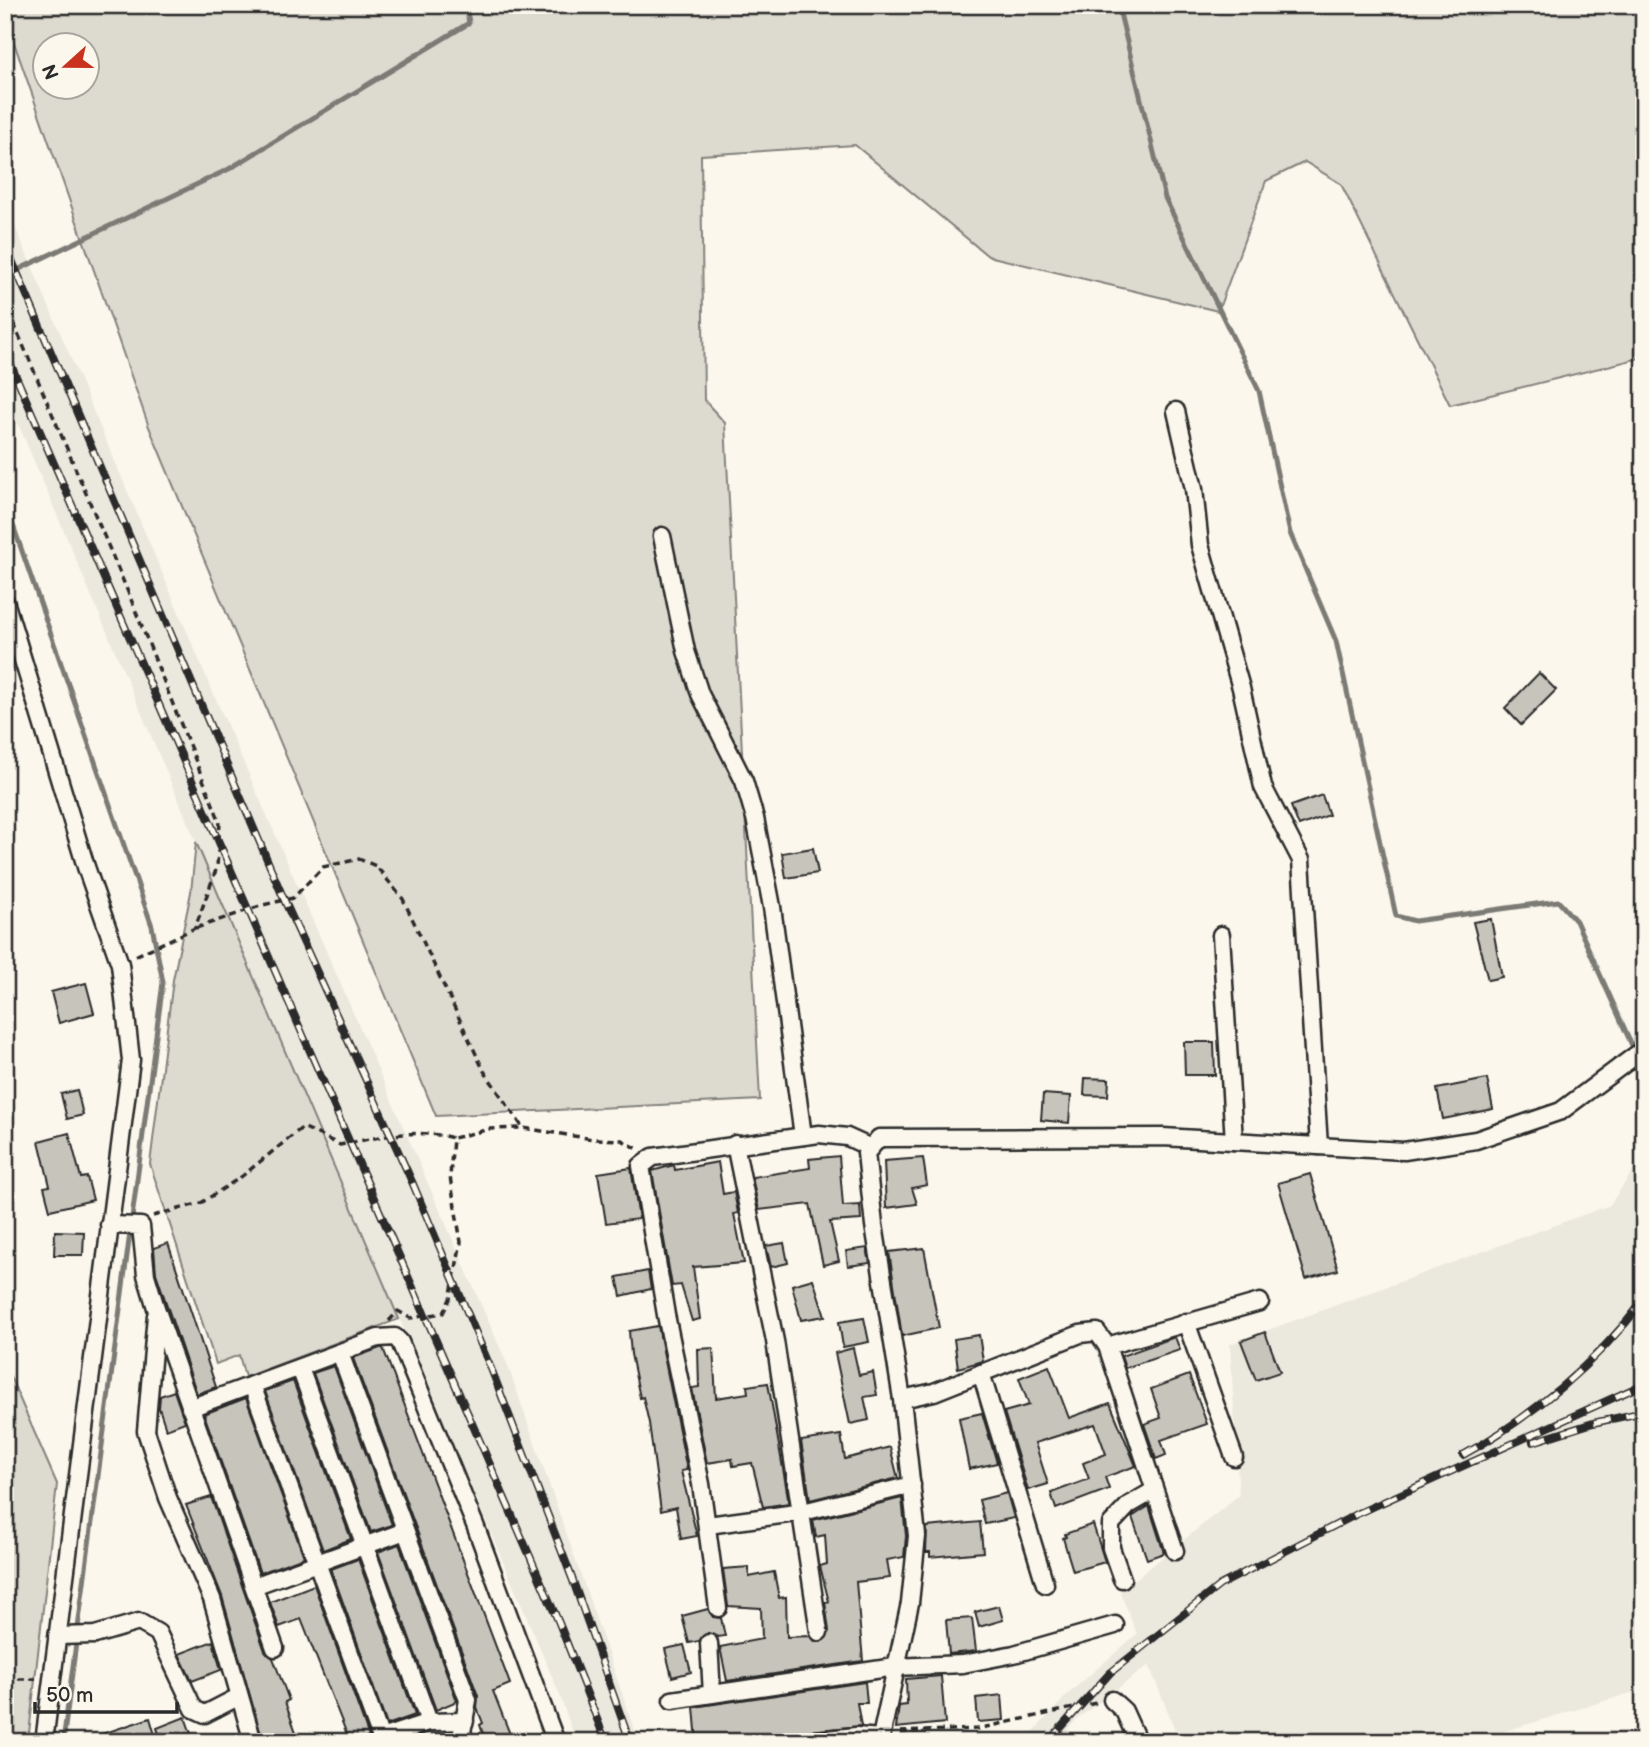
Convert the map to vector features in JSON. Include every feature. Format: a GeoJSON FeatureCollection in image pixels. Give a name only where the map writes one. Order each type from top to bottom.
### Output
{"type":"FeatureCollection","features":[{"type":"Feature","properties":{"kind":"street"},"geometry":{"type":"LineString","coordinates":[[1176,411],[1194,489],[1200,545],[1241,688],[1264,787],[1301,860],[1319,1146]]}},
{"type":"Feature","properties":{"kind":"street"},"geometry":{"type":"LineString","coordinates":[[662,536],[686,651],[700,694],[744,781],[755,818],[772,907],[803,1136]]}},
{"type":"Feature","properties":{"kind":"street"},"geometry":{"type":"LineString","coordinates":[[5,601],[86,867],[120,964],[131,1060],[44,1742]]}},
{"type":"Feature","properties":{"kind":"street"},"geometry":{"type":"LineString","coordinates":[[1221,935],[1234,1142]]}},
{"type":"Feature","properties":{"kind":"street"},"geometry":{"type":"LineString","coordinates":[[798,1742],[856,1736],[881,1737],[911,1603],[917,1536],[912,1485],[866,1153],[879,1138],[1163,1137],[1404,1151],[1476,1140],[1561,1111],[1637,1055]]}},
{"type":"Feature","properties":{"kind":"street"},"geometry":{"type":"LineString","coordinates":[[718,1608],[708,1525],[640,1173],[646,1160],[653,1157],[803,1136],[847,1136],[869,1147]]}},
{"type":"Feature","properties":{"kind":"street"},"geometry":{"type":"LineString","coordinates":[[735,1144],[775,1341],[819,1632]]}},
{"type":"Feature","properties":{"kind":"street"},"geometry":{"type":"LineString","coordinates":[[109,1225],[137,1226],[146,1276],[156,1308],[275,1648]]}},
{"type":"Feature","properties":{"kind":"street"},"geometry":{"type":"LineString","coordinates":[[1107,1346],[1260,1302]]}},
{"type":"Feature","properties":{"kind":"street"},"geometry":{"type":"LineString","coordinates":[[156,1308],[146,1431],[168,1498],[212,1599],[253,1742]]}},
{"type":"Feature","properties":{"kind":"street"},"geometry":{"type":"LineString","coordinates":[[1186,1322],[1234,1457]]}},
{"type":"Feature","properties":{"kind":"street"},"geometry":{"type":"LineString","coordinates":[[902,1399],[934,1392],[1089,1332],[1102,1336],[1175,1551]]}},
{"type":"Feature","properties":{"kind":"street"},"geometry":{"type":"LineString","coordinates":[[190,1408],[384,1337],[391,1335],[400,1342],[480,1537],[556,1742]]}},
{"type":"Feature","properties":{"kind":"street"},"geometry":{"type":"LineString","coordinates":[[340,1353],[468,1700],[462,1732],[466,1742]]}},
{"type":"Feature","properties":{"kind":"street"},"geometry":{"type":"LineString","coordinates":[[300,1367],[429,1722]]}},
{"type":"Feature","properties":{"kind":"street"},"geometry":{"type":"LineString","coordinates":[[981,1373],[1045,1584]]}},
{"type":"Feature","properties":{"kind":"street"},"geometry":{"type":"LineString","coordinates":[[252,1385],[380,1740],[429,1722],[465,1721]]}},
{"type":"Feature","properties":{"kind":"street"},"geometry":{"type":"LineString","coordinates":[[708,1525],[803,1513],[912,1485]]}},
{"type":"Feature","properties":{"kind":"street"},"geometry":{"type":"LineString","coordinates":[[1122,1579],[1111,1548],[1111,1524],[1129,1505],[1153,1491]]}},
{"type":"Feature","properties":{"kind":"street"},"geometry":{"type":"LineString","coordinates":[[254,1586],[405,1531]]}},
{"type":"Feature","properties":{"kind":"street"},"geometry":{"type":"LineString","coordinates":[[57,1636],[89,1635],[130,1622],[152,1627],[171,1659],[194,1709],[205,1714],[238,1697]]}},
{"type":"Feature","properties":{"kind":"street"},"geometry":{"type":"LineString","coordinates":[[672,1700],[895,1667],[952,1665],[1014,1654],[1115,1625]]}},
{"type":"Feature","properties":{"kind":"street"},"geometry":{"type":"LineString","coordinates":[[709,1643],[712,1694]]}},
{"type":"Feature","properties":{"kind":"street"},"geometry":{"type":"LineString","coordinates":[[1112,1700],[1124,1712],[1138,1742]]}},
{"type":"Feature","properties":{"kind":"path"},"geometry":{"type":"LineString","coordinates":[[9,312],[135,609],[220,822],[217,867],[195,928]]}},
{"type":"Feature","properties":{"kind":"path"},"geometry":{"type":"LineString","coordinates":[[148,948],[166,944],[195,928],[293,898],[323,867],[359,859],[376,866],[403,899],[484,1070],[523,1128]]}},
{"type":"Feature","properties":{"kind":"path"},"geometry":{"type":"LineString","coordinates":[[137,1226],[155,1215],[201,1203],[241,1177],[303,1127],[340,1145],[370,1137],[431,1132],[453,1138],[490,1129],[523,1128],[593,1139],[622,1140],[653,1157]]}},
{"type":"Feature","properties":{"kind":"path"},"geometry":{"type":"LineString","coordinates":[[384,1337],[391,1316],[398,1311],[410,1318],[443,1313],[450,1299],[461,1242],[450,1177],[453,1138]]}},
{"type":"Feature","properties":{"kind":"path"},"geometry":{"type":"LineString","coordinates":[[6,1679],[52,1679]]}},
{"type":"Feature","properties":{"kind":"path"},"geometry":{"type":"LineString","coordinates":[[881,1737],[977,1729],[1112,1700]]}},
{"type":"Feature","properties":{"kind":"shaded area"},"geometry":{"type":"Polygon","coordinates":[[[5,5],[1644,5],[1644,357],[1450,405],[1341,184],[1305,162],[1266,181],[1218,311],[988,256],[855,145],[701,155],[704,400],[725,423],[760,1100],[436,1116],[149,427],[35,102],[102,102],[102,32],[32,32],[32,94],[5,17],[5,5]]]}},
{"type":"Feature","properties":{"kind":"shaded area"},"geometry":{"type":"Polygon","coordinates":[[[5,203],[214,695],[508,1366],[639,1742],[576,1742],[559,1693],[5,393],[5,203]]]}},
{"type":"Feature","properties":{"kind":"shaded area"},"geometry":{"type":"Polygon","coordinates":[[[196,842],[399,1319],[245,1377],[239,1355],[216,1364],[150,1164],[173,980],[191,892],[196,842]]]}},
{"type":"Feature","properties":{"kind":"shaded area"},"geometry":{"type":"Polygon","coordinates":[[[1644,1154],[1644,1689],[1469,1742],[1180,1742],[1149,1665],[1076,1720],[1057,1742],[1024,1742],[1068,1694],[1137,1634],[1120,1592],[1239,1495],[1230,1344],[1610,1205],[1644,1154]]]}},
{"type":"Feature","properties":{"kind":"shaded area"},"geometry":{"type":"Polygon","coordinates":[[[5,1365],[57,1484],[28,1742],[5,1742],[5,1365]]]}},
{"type":"Feature","properties":{"kind":"building"},"geometry":{"type":"Polygon","coordinates":[[[1539,673],[1556,690],[1521,725],[1505,708],[1539,673]]]}},
{"type":"Feature","properties":{"kind":"building"},"geometry":{"type":"Polygon","coordinates":[[[1322,795],[1329,815],[1299,826],[1291,806],[1322,795]]]}},
{"type":"Feature","properties":{"kind":"building"},"geometry":{"type":"Polygon","coordinates":[[[813,848],[818,873],[786,878],[782,853],[813,848]]]}},
{"type":"Feature","properties":{"kind":"building"},"geometry":{"type":"Polygon","coordinates":[[[1491,919],[1502,977],[1488,980],[1473,922],[1491,919]]]}},
{"type":"Feature","properties":{"kind":"building"},"geometry":{"type":"Polygon","coordinates":[[[86,983],[94,1013],[59,1023],[51,992],[86,983]]]}},
{"type":"Feature","properties":{"kind":"building"},"geometry":{"type":"Polygon","coordinates":[[[1184,1042],[1214,1042],[1215,1075],[1185,1075],[1184,1042]]]}},
{"type":"Feature","properties":{"kind":"building"},"geometry":{"type":"Polygon","coordinates":[[[1085,1078],[1109,1079],[1108,1096],[1084,1095],[1085,1078]]]}},
{"type":"Feature","properties":{"kind":"building"},"geometry":{"type":"Polygon","coordinates":[[[1487,1079],[1493,1109],[1443,1119],[1437,1089],[1487,1079]]]}},
{"type":"Feature","properties":{"kind":"building"},"geometry":{"type":"Polygon","coordinates":[[[77,1090],[83,1115],[67,1119],[61,1094],[77,1090]]]}},
{"type":"Feature","properties":{"kind":"building"},"geometry":{"type":"Polygon","coordinates":[[[1043,1094],[1071,1096],[1069,1123],[1041,1120],[1043,1094]]]}},
{"type":"Feature","properties":{"kind":"building"},"geometry":{"type":"Polygon","coordinates":[[[69,1133],[81,1178],[87,1177],[93,1200],[50,1210],[44,1187],[50,1186],[39,1141],[69,1133]]]}},
{"type":"Feature","properties":{"kind":"building"},"geometry":{"type":"Polygon","coordinates":[[[839,1156],[843,1206],[860,1205],[861,1220],[830,1222],[839,1261],[823,1265],[810,1204],[759,1210],[752,1177],[810,1168],[809,1159],[839,1156]]]}},
{"type":"Feature","properties":{"kind":"building"},"geometry":{"type":"Polygon","coordinates":[[[923,1158],[927,1185],[912,1188],[917,1204],[886,1208],[884,1161],[923,1158]]]}},
{"type":"Feature","properties":{"kind":"building"},"geometry":{"type":"Polygon","coordinates":[[[718,1162],[723,1194],[734,1192],[738,1213],[734,1214],[744,1263],[693,1267],[700,1319],[692,1321],[681,1285],[672,1286],[652,1171],[674,1165],[675,1170],[718,1162]]]}},
{"type":"Feature","properties":{"kind":"building"},"geometry":{"type":"Polygon","coordinates":[[[631,1168],[639,1219],[606,1223],[598,1173],[631,1168]]]}},
{"type":"Feature","properties":{"kind":"building"},"geometry":{"type":"Polygon","coordinates":[[[1310,1174],[1338,1270],[1306,1279],[1278,1183],[1310,1174]]]}},
{"type":"Feature","properties":{"kind":"building"},"geometry":{"type":"Polygon","coordinates":[[[55,1231],[84,1232],[83,1255],[54,1255],[55,1231]]]}},
{"type":"Feature","properties":{"kind":"building"},"geometry":{"type":"Polygon","coordinates":[[[168,1243],[216,1387],[197,1394],[156,1273],[154,1248],[168,1243]]]}},
{"type":"Feature","properties":{"kind":"building"},"geometry":{"type":"Polygon","coordinates":[[[784,1243],[788,1263],[771,1267],[766,1246],[784,1243]]]}},
{"type":"Feature","properties":{"kind":"building"},"geometry":{"type":"Polygon","coordinates":[[[867,1248],[870,1263],[848,1266],[846,1251],[867,1248]]]}},
{"type":"Feature","properties":{"kind":"building"},"geometry":{"type":"Polygon","coordinates":[[[924,1248],[939,1328],[902,1336],[889,1252],[924,1248]]]}},
{"type":"Feature","properties":{"kind":"building"},"geometry":{"type":"Polygon","coordinates":[[[648,1271],[651,1289],[621,1296],[617,1277],[648,1271]]]}},
{"type":"Feature","properties":{"kind":"building"},"geometry":{"type":"Polygon","coordinates":[[[813,1279],[825,1316],[801,1320],[792,1285],[813,1279]]]}},
{"type":"Feature","properties":{"kind":"building"},"geometry":{"type":"Polygon","coordinates":[[[864,1318],[869,1342],[843,1347],[839,1322],[864,1318]]]}},
{"type":"Feature","properties":{"kind":"building"},"geometry":{"type":"Polygon","coordinates":[[[658,1326],[687,1470],[681,1471],[697,1536],[681,1539],[676,1507],[661,1511],[649,1423],[643,1397],[640,1398],[631,1354],[629,1331],[658,1326]]]}},
{"type":"Feature","properties":{"kind":"building"},"geometry":{"type":"Polygon","coordinates":[[[1265,1332],[1280,1372],[1256,1380],[1241,1341],[1265,1332]]]}},
{"type":"Feature","properties":{"kind":"building"},"geometry":{"type":"Polygon","coordinates":[[[979,1335],[983,1361],[958,1368],[954,1339],[979,1335]]]}},
{"type":"Feature","properties":{"kind":"building"},"geometry":{"type":"Polygon","coordinates":[[[1175,1337],[1180,1350],[1125,1368],[1121,1356],[1175,1337]]]}},
{"type":"Feature","properties":{"kind":"building"},"geometry":{"type":"Polygon","coordinates":[[[383,1348],[510,1684],[493,1691],[513,1742],[486,1742],[477,1708],[478,1696],[353,1358],[383,1348]]]}},
{"type":"Feature","properties":{"kind":"building"},"geometry":{"type":"Polygon","coordinates":[[[713,1348],[716,1398],[748,1393],[747,1386],[768,1383],[789,1503],[763,1507],[752,1463],[733,1466],[732,1459],[707,1463],[692,1388],[699,1387],[698,1349],[713,1348]]]}},
{"type":"Feature","properties":{"kind":"building"},"geometry":{"type":"Polygon","coordinates":[[[853,1348],[859,1375],[873,1372],[877,1395],[864,1397],[869,1420],[850,1424],[835,1353],[853,1348]]]}},
{"type":"Feature","properties":{"kind":"building"},"geometry":{"type":"Polygon","coordinates":[[[334,1366],[392,1525],[371,1532],[313,1373],[334,1366]]]}},
{"type":"Feature","properties":{"kind":"building"},"geometry":{"type":"Polygon","coordinates":[[[1049,1366],[1069,1418],[1110,1403],[1136,1466],[1105,1477],[1109,1489],[1056,1509],[1051,1493],[1089,1479],[1083,1463],[1106,1454],[1095,1424],[1035,1443],[1048,1484],[1028,1490],[1004,1412],[1029,1405],[1019,1378],[1049,1366]]]}},
{"type":"Feature","properties":{"kind":"building"},"geometry":{"type":"Polygon","coordinates":[[[1189,1375],[1207,1424],[1161,1440],[1166,1455],[1156,1459],[1144,1424],[1161,1418],[1151,1389],[1189,1375]]]}},
{"type":"Feature","properties":{"kind":"building"},"geometry":{"type":"Polygon","coordinates":[[[293,1381],[351,1539],[323,1550],[265,1391],[293,1381]]]}},
{"type":"Feature","properties":{"kind":"building"},"geometry":{"type":"Polygon","coordinates":[[[174,1391],[185,1422],[166,1429],[159,1408],[160,1396],[174,1391]]]}},
{"type":"Feature","properties":{"kind":"building"},"geometry":{"type":"Polygon","coordinates":[[[246,1398],[304,1557],[260,1573],[204,1414],[246,1398]]]}},
{"type":"Feature","properties":{"kind":"building"},"geometry":{"type":"Polygon","coordinates":[[[982,1413],[997,1463],[969,1469],[959,1418],[982,1413]]]}},
{"type":"Feature","properties":{"kind":"building"},"geometry":{"type":"Polygon","coordinates":[[[841,1435],[845,1459],[890,1447],[898,1478],[810,1500],[801,1441],[841,1435]]]}},
{"type":"Feature","properties":{"kind":"building"},"geometry":{"type":"Polygon","coordinates":[[[1007,1493],[1014,1518],[985,1524],[979,1500],[1007,1493]]]}},
{"type":"Feature","properties":{"kind":"building"},"geometry":{"type":"Polygon","coordinates":[[[211,1497],[265,1651],[273,1658],[289,1700],[285,1702],[297,1735],[280,1742],[263,1742],[222,1596],[186,1505],[211,1497]]]}},
{"type":"Feature","properties":{"kind":"building"},"geometry":{"type":"Polygon","coordinates":[[[902,1498],[906,1536],[904,1557],[887,1560],[890,1578],[856,1582],[863,1661],[727,1681],[720,1647],[762,1639],[761,1608],[728,1606],[723,1569],[749,1567],[749,1577],[774,1572],[779,1598],[786,1597],[787,1637],[810,1636],[821,1642],[829,1631],[825,1602],[829,1602],[820,1566],[827,1564],[825,1535],[816,1537],[813,1520],[902,1498]]]}},
{"type":"Feature","properties":{"kind":"building"},"geometry":{"type":"Polygon","coordinates":[[[1149,1506],[1164,1553],[1147,1559],[1132,1517],[1149,1506]]]}},
{"type":"Feature","properties":{"kind":"building"},"geometry":{"type":"Polygon","coordinates":[[[980,1522],[983,1552],[930,1557],[930,1552],[926,1552],[927,1527],[980,1522]]]}},
{"type":"Feature","properties":{"kind":"building"},"geometry":{"type":"Polygon","coordinates":[[[1093,1524],[1105,1562],[1073,1571],[1063,1538],[1066,1537],[1065,1534],[1093,1524]]]}},
{"type":"Feature","properties":{"kind":"building"},"geometry":{"type":"Polygon","coordinates":[[[399,1544],[457,1701],[436,1710],[378,1552],[399,1544]]]}},
{"type":"Feature","properties":{"kind":"building"},"geometry":{"type":"Polygon","coordinates":[[[358,1559],[415,1715],[387,1725],[331,1569],[358,1559]]]}},
{"type":"Feature","properties":{"kind":"building"},"geometry":{"type":"Polygon","coordinates":[[[314,1585],[369,1737],[356,1742],[350,1742],[301,1619],[279,1627],[270,1602],[314,1585]]]}},
{"type":"Feature","properties":{"kind":"building"},"geometry":{"type":"Polygon","coordinates":[[[999,1606],[1003,1620],[979,1627],[975,1612],[999,1606]]]}},
{"type":"Feature","properties":{"kind":"building"},"geometry":{"type":"Polygon","coordinates":[[[708,1609],[713,1617],[721,1618],[725,1636],[718,1637],[708,1633],[699,1641],[689,1643],[682,1616],[708,1609]]]}},
{"type":"Feature","properties":{"kind":"building"},"geometry":{"type":"Polygon","coordinates":[[[972,1618],[976,1651],[949,1654],[946,1620],[972,1618]]]}},
{"type":"Feature","properties":{"kind":"building"},"geometry":{"type":"Polygon","coordinates":[[[213,1641],[221,1670],[192,1681],[179,1654],[213,1641]]]}},
{"type":"Feature","properties":{"kind":"building"},"geometry":{"type":"Polygon","coordinates":[[[684,1645],[691,1672],[672,1677],[665,1649],[684,1645]]]}},
{"type":"Feature","properties":{"kind":"building"},"geometry":{"type":"Polygon","coordinates":[[[941,1676],[945,1723],[896,1728],[899,1706],[907,1705],[906,1679],[941,1676]]]}},
{"type":"Feature","properties":{"kind":"building"},"geometry":{"type":"Polygon","coordinates":[[[865,1682],[867,1703],[857,1703],[861,1726],[797,1732],[791,1734],[788,1742],[697,1742],[694,1707],[865,1682]]]}},
{"type":"Feature","properties":{"kind":"building"},"geometry":{"type":"Polygon","coordinates":[[[1002,1695],[1004,1720],[978,1722],[976,1698],[1002,1695]]]}},
{"type":"Feature","properties":{"kind":"building"},"geometry":{"type":"Polygon","coordinates":[[[185,1717],[194,1742],[162,1742],[157,1728],[185,1717]]]}},
{"type":"Feature","properties":{"kind":"building"},"geometry":{"type":"Polygon","coordinates":[[[150,1718],[155,1735],[135,1742],[87,1742],[87,1739],[150,1718]]]}},
{"type":"Feature","properties":{"kind":"waterway"},"geometry":{"type":"LineString","coordinates":[[5,276],[229,169],[469,23],[466,5]]}},
{"type":"Feature","properties":{"kind":"waterway"},"geometry":{"type":"LineString","coordinates":[[1118,5],[1165,198],[1259,391],[1290,533],[1336,641],[1396,916],[1415,921],[1558,901],[1576,921],[1644,1072]]}},
{"type":"Feature","properties":{"kind":"waterway"},"geometry":{"type":"LineString","coordinates":[[5,502],[152,926],[163,982],[63,1742]]}},
{"type":"Feature","properties":{"kind":"railway"},"geometry":{"type":"LineString","coordinates":[[5,244],[286,904],[413,1184],[492,1371],[572,1578],[630,1742]]}},
{"type":"Feature","properties":{"kind":"railway"},"geometry":{"type":"LineString","coordinates":[[5,351],[559,1623],[606,1742]]}},
{"type":"Feature","properties":{"kind":"railway"},"geometry":{"type":"LineString","coordinates":[[1463,1455],[1513,1424],[1561,1387],[1626,1323],[1644,1300]]}},
{"type":"Feature","properties":{"kind":"railway"},"geometry":{"type":"LineString","coordinates":[[1048,1742],[1110,1673],[1220,1585],[1359,1513],[1644,1384]]}},
{"type":"Feature","properties":{"kind":"railway"},"geometry":{"type":"LineString","coordinates":[[1533,1442],[1593,1423],[1644,1412]]}}]}
